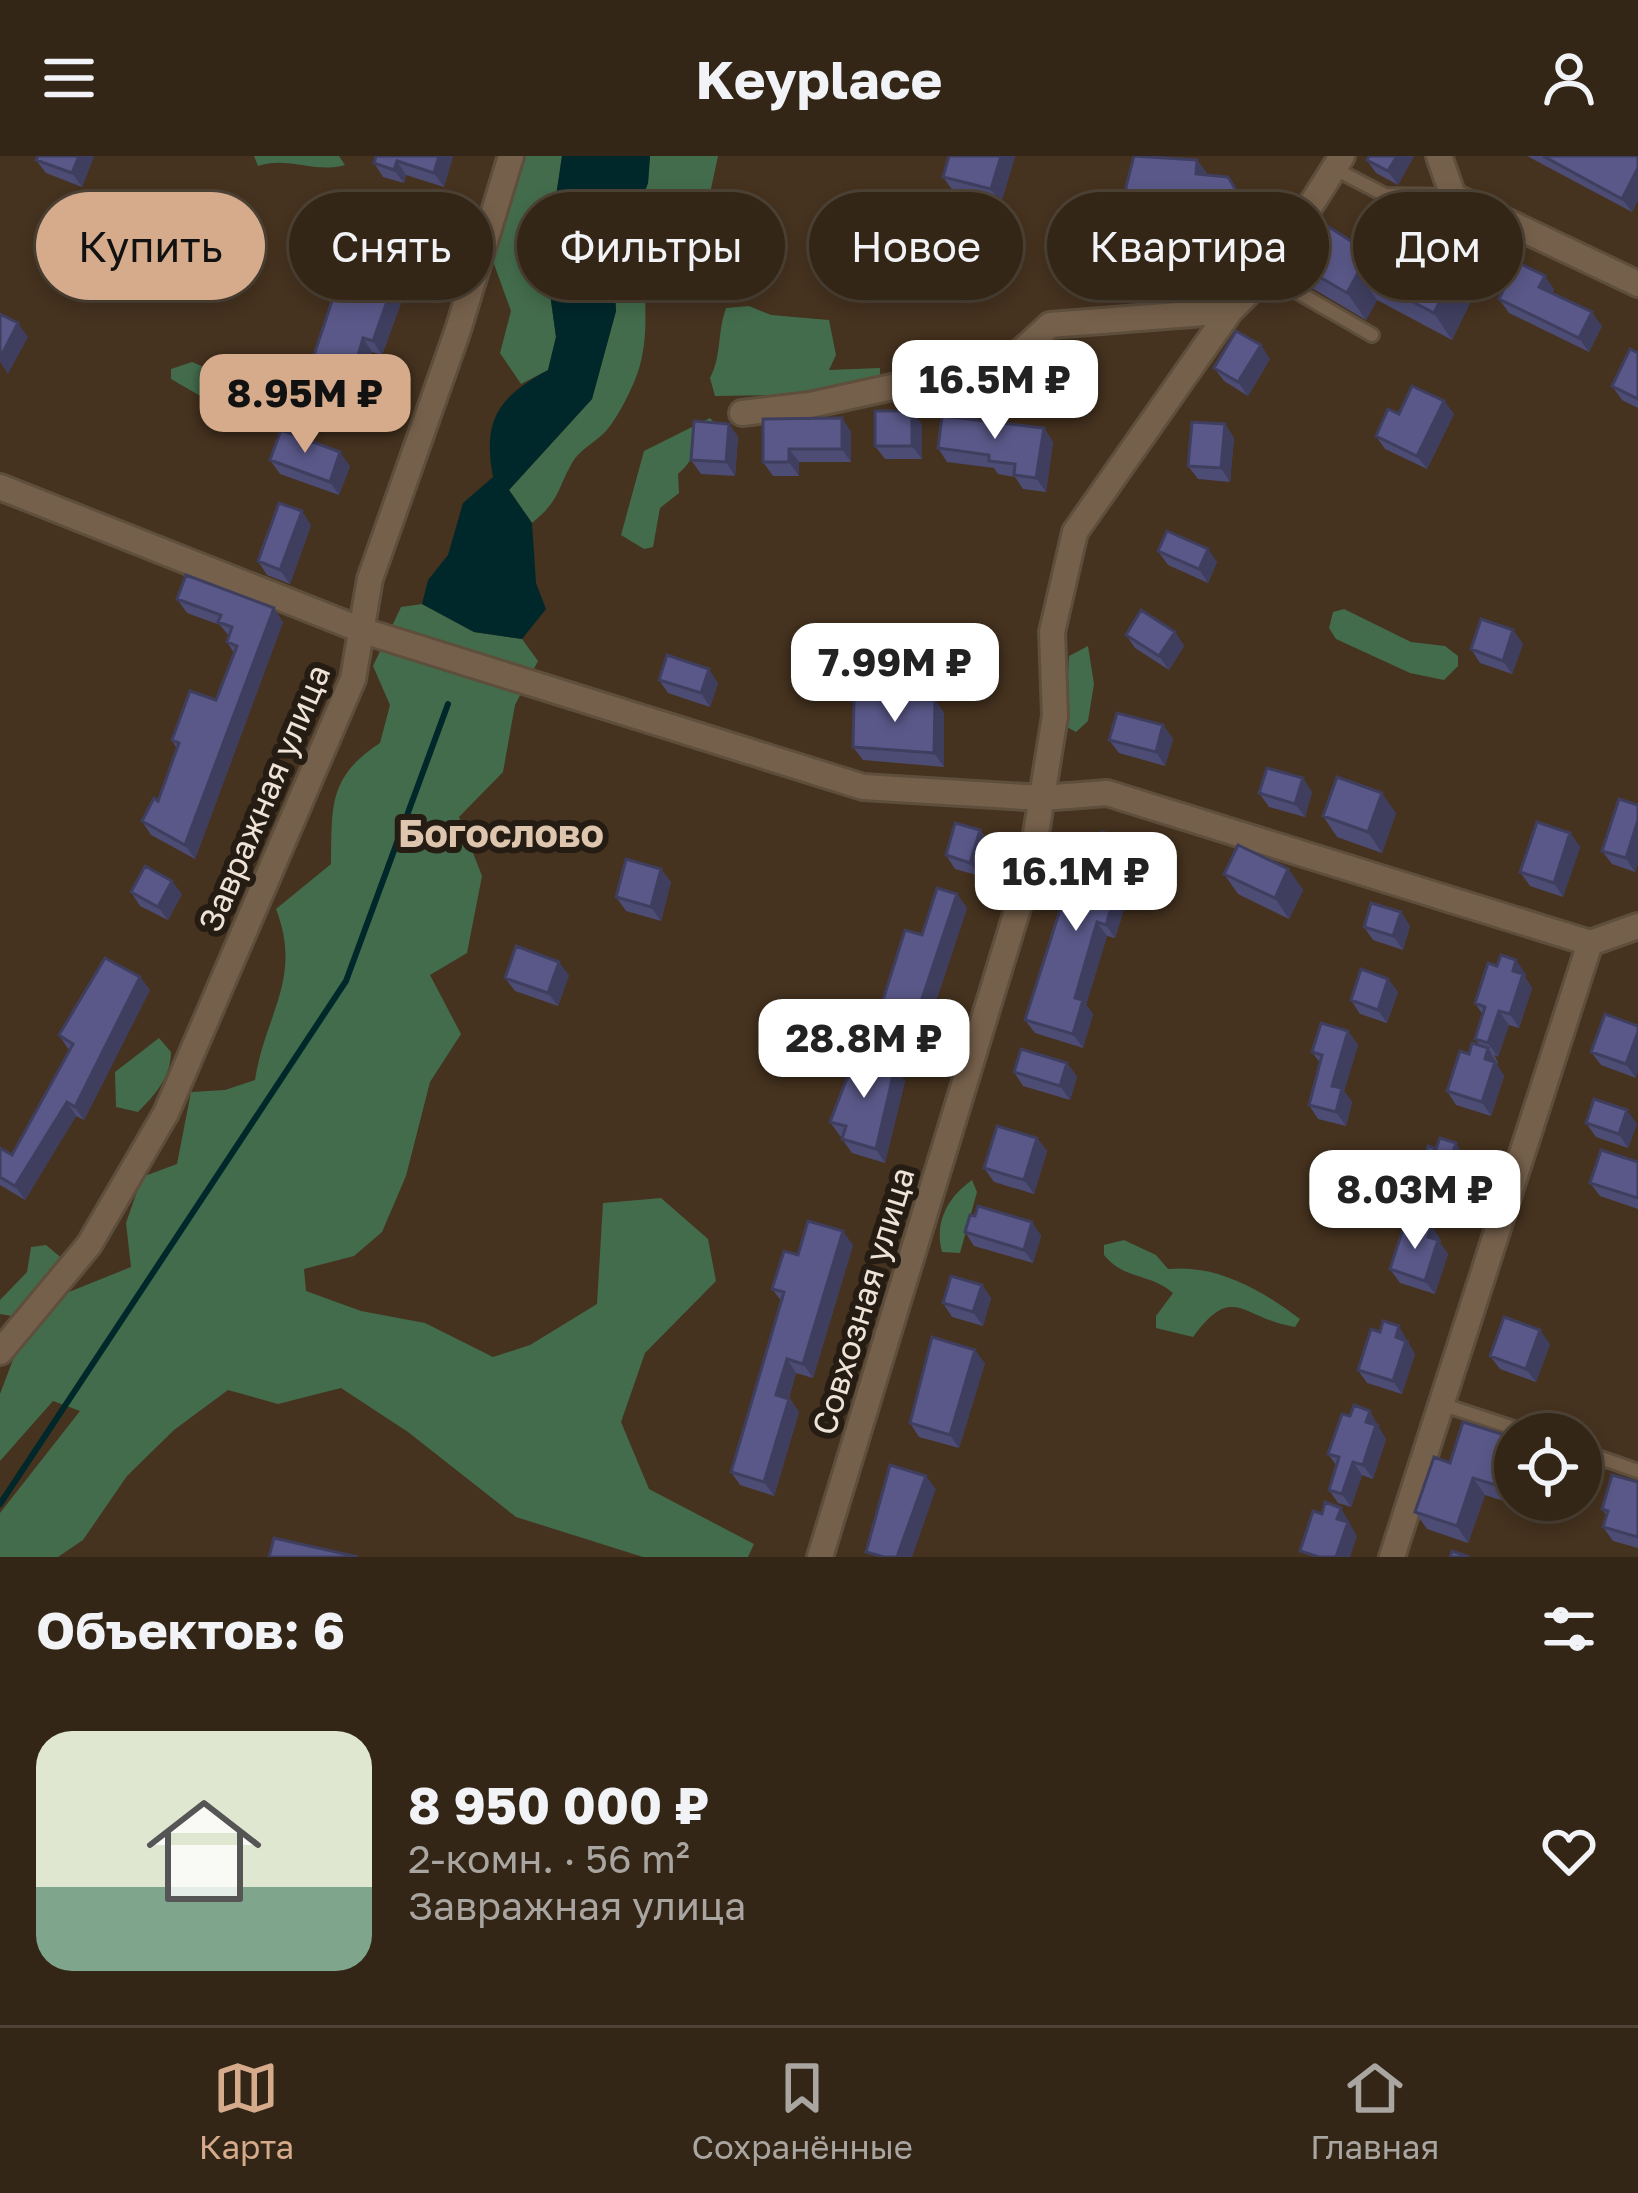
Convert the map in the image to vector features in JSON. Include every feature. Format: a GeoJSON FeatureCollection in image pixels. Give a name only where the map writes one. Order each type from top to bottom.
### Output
{"type":"FeatureCollection","features":[{"type":"Feature","properties":{"kind":"street","name":"Завражная улица"},"geometry":{"type":"LineString","coordinates":[[0,1352],[89,1245],[166,1113],[352,679],[370,580],[458,330],[511,156]]}},
{"type":"Feature","properties":{"kind":"street"},"geometry":{"type":"LineString","coordinates":[[1439,156],[1452,192]]}},
{"type":"Feature","properties":{"kind":"street","name":"Совхозная улица"},"geometry":{"type":"LineString","coordinates":[[1319,192],[1338,163]]}},
{"type":"Feature","properties":{"kind":"street"},"geometry":{"type":"LineString","coordinates":[[1523,229],[1638,284]]}},
{"type":"Feature","properties":{"kind":"street","name":"Совхозная улица"},"geometry":{"type":"LineString","coordinates":[[820,1557],[1031,865],[1055,716],[1052,632],[1075,532],[1241,300]]}},
{"type":"Feature","properties":{"kind":"street"},"geometry":{"type":"LineString","coordinates":[[742,413],[810,405],[1011,361],[1050,325],[1230,311]]}},
{"type":"Feature","properties":{"kind":"street"},"geometry":{"type":"LineString","coordinates":[[0,487],[364,631],[863,787],[1042,798],[1107,793],[1590,944],[1638,926]]}},
{"type":"Feature","properties":{"kind":"street"},"geometry":{"type":"LineString","coordinates":[[1392,1557],[1590,944]]}},
{"type":"Feature","properties":{"kind":"lane"},"geometry":{"type":"LineString","coordinates":[[1338,163],[1381,192]]}},
{"type":"Feature","properties":{"kind":"lane"},"geometry":{"type":"LineString","coordinates":[[1306,300],[1372,335]]}},
{"type":"Feature","properties":{"kind":"lane"},"geometry":{"type":"LineString","coordinates":[[1444,1405],[1494,1421]]}},
{"type":"Feature","properties":{"kind":"lane"},"geometry":{"type":"LineString","coordinates":[[1602,1458],[1638,1471]]}},
{"type":"Feature","properties":{"kind":"green space"},"geometry":{"type":"Polygon","coordinates":[[[254,156],[339,156],[345,165],[258,166],[254,156]]]}},
{"type":"Feature","properties":{"kind":"green space"},"geometry":{"type":"Polygon","coordinates":[[[525,156],[562,156],[557,192],[517,192],[517,300],[551,300],[556,337],[548,370],[521,384],[500,353],[511,311],[493,250],[525,156]]]}},
{"type":"Feature","properties":{"kind":"green space"},"geometry":{"type":"Polygon","coordinates":[[[650,156],[718,156],[710,192],[645,192],[650,156]]]}},
{"type":"Feature","properties":{"kind":"green space"},"geometry":{"type":"Polygon","coordinates":[[[615,300],[646,300],[640,365],[611,425],[575,458],[553,502],[532,523],[509,490],[592,399],[615,300]]]}},
{"type":"Feature","properties":{"kind":"green space"},"geometry":{"type":"Polygon","coordinates":[[[749,306],[771,315],[829,320],[836,355],[829,370],[880,368],[880,382],[839,394],[715,396],[710,378],[726,308],[749,306]]]}},
{"type":"Feature","properties":{"kind":"green space"},"geometry":{"type":"Polygon","coordinates":[[[240,356],[248,358],[280,395],[308,399],[316,412],[316,425],[296,434],[257,413],[228,412],[171,379],[171,369],[192,362],[221,374],[240,356]]]}},
{"type":"Feature","properties":{"kind":"green space"},"geometry":{"type":"Polygon","coordinates":[[[710,418],[718,427],[678,474],[679,493],[660,508],[653,547],[644,549],[621,535],[644,451],[710,418]]]}},
{"type":"Feature","properties":{"kind":"green space"},"geometry":{"type":"Polygon","coordinates":[[[422,604],[474,632],[522,639],[538,661],[515,705],[503,772],[459,817],[482,876],[467,953],[430,975],[461,1034],[430,1082],[406,1176],[382,1232],[354,1256],[304,1269],[306,1291],[361,1311],[425,1323],[493,1357],[530,1345],[597,1304],[603,1203],[661,1198],[708,1239],[716,1281],[645,1353],[621,1422],[649,1489],[754,1544],[748,1557],[643,1557],[516,1517],[408,1432],[341,1388],[278,1404],[228,1390],[174,1430],[127,1476],[83,1540],[58,1557],[0,1557],[0,1513],[80,1411],[53,1401],[0,1461],[0,1394],[17,1349],[59,1296],[131,1267],[126,1223],[142,1177],[177,1164],[191,1092],[225,1090],[255,1080],[284,976],[286,956],[276,909],[331,864],[336,794],[351,768],[380,743],[390,705],[373,666],[401,607],[422,604]]]}},
{"type":"Feature","properties":{"kind":"green space"},"geometry":{"type":"Polygon","coordinates":[[[1344,609],[1411,642],[1445,646],[1458,656],[1458,666],[1444,680],[1410,673],[1336,639],[1329,628],[1333,612],[1344,609]]]}},
{"type":"Feature","properties":{"kind":"green space"},"geometry":{"type":"Polygon","coordinates":[[[1088,646],[1094,684],[1088,721],[1076,732],[1065,726],[1069,656],[1088,646]]]}},
{"type":"Feature","properties":{"kind":"green space"},"geometry":{"type":"Polygon","coordinates":[[[159,1038],[171,1052],[161,1085],[138,1112],[116,1107],[115,1072],[159,1038]]]}},
{"type":"Feature","properties":{"kind":"green space"},"geometry":{"type":"Polygon","coordinates":[[[972,1180],[977,1192],[960,1253],[942,1252],[940,1230],[945,1211],[972,1180]]]}},
{"type":"Feature","properties":{"kind":"green space"},"geometry":{"type":"Polygon","coordinates":[[[1124,1240],[1156,1255],[1168,1269],[1204,1271],[1238,1281],[1300,1319],[1295,1327],[1229,1307],[1207,1320],[1193,1337],[1156,1328],[1156,1316],[1173,1293],[1120,1269],[1104,1255],[1104,1245],[1124,1240]]]}},
{"type":"Feature","properties":{"kind":"green space"},"geometry":{"type":"Polygon","coordinates":[[[46,1245],[64,1260],[32,1292],[18,1317],[0,1314],[0,1300],[27,1272],[31,1247],[46,1245]]]}},
{"type":"Feature","properties":{"kind":"water"},"geometry":{"type":"Polygon","coordinates":[[[562,156],[650,156],[645,192],[557,192],[562,156]]]}},
{"type":"Feature","properties":{"kind":"water"},"geometry":{"type":"Polygon","coordinates":[[[551,300],[615,300],[592,399],[509,490],[532,523],[536,583],[546,609],[522,639],[474,632],[422,604],[428,580],[448,555],[463,503],[493,477],[490,440],[498,412],[517,390],[548,370],[556,337],[551,300]]]}},
{"type":"Feature","properties":{"kind":"building"},"geometry":{"type":"Polygon","coordinates":[[[38,156],[79,156],[72,173],[36,160],[38,156]]]}},
{"type":"Feature","properties":{"kind":"building"},"geometry":{"type":"Polygon","coordinates":[[[376,156],[439,156],[434,173],[397,161],[394,170],[374,163],[376,156]]]}},
{"type":"Feature","properties":{"kind":"building"},"geometry":{"type":"Polygon","coordinates":[[[949,156],[1001,156],[991,189],[943,177],[949,156]]]}},
{"type":"Feature","properties":{"kind":"building"},"geometry":{"type":"Polygon","coordinates":[[[1134,156],[1197,160],[1196,174],[1228,177],[1237,192],[1127,192],[1134,156]]]}},
{"type":"Feature","properties":{"kind":"building"},"geometry":{"type":"Polygon","coordinates":[[[1369,156],[1397,156],[1388,171],[1367,160],[1369,156]]]}},
{"type":"Feature","properties":{"kind":"building"},"geometry":{"type":"Polygon","coordinates":[[[1543,156],[1638,156],[1638,168],[1622,199],[1543,156]]]}},
{"type":"Feature","properties":{"kind":"building"},"geometry":{"type":"Polygon","coordinates":[[[1329,227],[1353,242],[1353,282],[1347,293],[1329,282],[1329,227]]]}},
{"type":"Feature","properties":{"kind":"building"},"geometry":{"type":"Polygon","coordinates":[[[1523,265],[1545,276],[1539,287],[1592,312],[1579,338],[1501,300],[1523,300],[1523,265]]]}},
{"type":"Feature","properties":{"kind":"building"},"geometry":{"type":"Polygon","coordinates":[[[332,300],[388,300],[373,341],[363,338],[350,385],[308,373],[332,300]]]}},
{"type":"Feature","properties":{"kind":"building"},"geometry":{"type":"Polygon","coordinates":[[[1409,300],[1440,300],[1434,313],[1409,300]]]}},
{"type":"Feature","properties":{"kind":"building"},"geometry":{"type":"Polygon","coordinates":[[[0,314],[18,323],[0,358],[0,314]]]}},
{"type":"Feature","properties":{"kind":"building"},"geometry":{"type":"Polygon","coordinates":[[[1236,331],[1261,345],[1238,382],[1214,368],[1236,331]]]}},
{"type":"Feature","properties":{"kind":"building"},"geometry":{"type":"Polygon","coordinates":[[[1630,349],[1638,353],[1638,399],[1612,386],[1630,349]]]}},
{"type":"Feature","properties":{"kind":"building"},"geometry":{"type":"Polygon","coordinates":[[[1412,386],[1444,401],[1417,456],[1376,436],[1388,409],[1399,414],[1412,386]]]}},
{"type":"Feature","properties":{"kind":"building"},"geometry":{"type":"Polygon","coordinates":[[[875,411],[912,411],[912,446],[875,446],[875,411]]]}},
{"type":"Feature","properties":{"kind":"building"},"geometry":{"type":"Polygon","coordinates":[[[942,416],[1044,428],[1036,478],[1014,475],[1015,464],[989,461],[989,455],[938,448],[942,416]]]}},
{"type":"Feature","properties":{"kind":"building"},"geometry":{"type":"Polygon","coordinates":[[[842,418],[842,449],[789,449],[789,462],[763,462],[763,419],[842,418]]]}},
{"type":"Feature","properties":{"kind":"building"},"geometry":{"type":"Polygon","coordinates":[[[694,421],[729,424],[726,462],[691,460],[694,421]]]}},
{"type":"Feature","properties":{"kind":"building"},"geometry":{"type":"Polygon","coordinates":[[[1192,422],[1225,424],[1221,468],[1188,466],[1192,422]]]}},
{"type":"Feature","properties":{"kind":"building"},"geometry":{"type":"Polygon","coordinates":[[[281,430],[340,452],[330,482],[270,460],[281,430]]]}},
{"type":"Feature","properties":{"kind":"building"},"geometry":{"type":"Polygon","coordinates":[[[279,503],[302,511],[280,570],[258,561],[279,503]]]}},
{"type":"Feature","properties":{"kind":"building"},"geometry":{"type":"Polygon","coordinates":[[[1167,531],[1208,549],[1199,569],[1158,551],[1167,531]]]}},
{"type":"Feature","properties":{"kind":"building"},"geometry":{"type":"Polygon","coordinates":[[[186,575],[274,608],[185,845],[142,821],[154,798],[158,801],[179,743],[172,740],[190,691],[216,700],[237,646],[227,642],[232,627],[218,622],[221,615],[177,599],[186,575]]]}},
{"type":"Feature","properties":{"kind":"building"},"geometry":{"type":"Polygon","coordinates":[[[1141,610],[1175,632],[1159,656],[1126,635],[1141,610]]]}},
{"type":"Feature","properties":{"kind":"building"},"geometry":{"type":"Polygon","coordinates":[[[1481,619],[1513,630],[1503,661],[1471,649],[1481,619]]]}},
{"type":"Feature","properties":{"kind":"building"},"geometry":{"type":"Polygon","coordinates":[[[667,655],[709,669],[701,693],[659,680],[667,655]]]}},
{"type":"Feature","properties":{"kind":"building"},"geometry":{"type":"Polygon","coordinates":[[[854,698],[935,700],[934,753],[853,747],[854,698]]]}},
{"type":"Feature","properties":{"kind":"building"},"geometry":{"type":"Polygon","coordinates":[[[1117,713],[1163,725],[1156,752],[1109,740],[1117,713]]]}},
{"type":"Feature","properties":{"kind":"building"},"geometry":{"type":"Polygon","coordinates":[[[1267,768],[1303,778],[1295,804],[1259,793],[1267,768]]]}},
{"type":"Feature","properties":{"kind":"building"},"geometry":{"type":"Polygon","coordinates":[[[1337,777],[1382,793],[1368,832],[1323,816],[1337,777]]]}},
{"type":"Feature","properties":{"kind":"building"},"geometry":{"type":"Polygon","coordinates":[[[1619,799],[1638,805],[1626,858],[1602,851],[1619,799]]]}},
{"type":"Feature","properties":{"kind":"building"},"geometry":{"type":"Polygon","coordinates":[[[1537,822],[1570,833],[1554,883],[1520,872],[1537,822]]]}},
{"type":"Feature","properties":{"kind":"building"},"geometry":{"type":"Polygon","coordinates":[[[955,823],[980,830],[970,863],[946,855],[955,823]]]}},
{"type":"Feature","properties":{"kind":"building"},"geometry":{"type":"Polygon","coordinates":[[[1102,832],[1116,836],[1112,850],[1128,854],[1106,925],[1097,922],[1075,998],[1083,1000],[1073,1034],[1025,1020],[1082,841],[1098,846],[1102,832]]]}},
{"type":"Feature","properties":{"kind":"building"},"geometry":{"type":"Polygon","coordinates":[[[1238,845],[1288,869],[1275,898],[1224,874],[1238,845]]]}},
{"type":"Feature","properties":{"kind":"building"},"geometry":{"type":"Polygon","coordinates":[[[626,859],[661,869],[651,907],[616,897],[626,859]]]}},
{"type":"Feature","properties":{"kind":"building"},"geometry":{"type":"Polygon","coordinates":[[[145,866],[172,881],[158,907],[131,892],[145,866]]]}},
{"type":"Feature","properties":{"kind":"building"},"geometry":{"type":"Polygon","coordinates":[[[937,888],[957,894],[913,1026],[878,1016],[905,930],[922,935],[937,888]]]}},
{"type":"Feature","properties":{"kind":"building"},"geometry":{"type":"Polygon","coordinates":[[[1371,903],[1401,912],[1393,936],[1364,927],[1371,903]]]}},
{"type":"Feature","properties":{"kind":"building"},"geometry":{"type":"Polygon","coordinates":[[[516,946],[559,962],[548,993],[505,978],[516,946]]]}},
{"type":"Feature","properties":{"kind":"building"},"geometry":{"type":"Polygon","coordinates":[[[1501,955],[1516,960],[1513,971],[1523,974],[1510,1014],[1499,1011],[1488,1043],[1475,1039],[1485,1007],[1475,1003],[1488,963],[1497,966],[1501,955]]]}},
{"type":"Feature","properties":{"kind":"building"},"geometry":{"type":"Polygon","coordinates":[[[105,958],[140,977],[75,1107],[67,1102],[15,1186],[0,1177],[0,1148],[12,1155],[73,1044],[59,1035],[105,958]]]}},
{"type":"Feature","properties":{"kind":"building"},"geometry":{"type":"Polygon","coordinates":[[[1361,969],[1388,979],[1378,1010],[1351,1000],[1361,969]]]}},
{"type":"Feature","properties":{"kind":"building"},"geometry":{"type":"Polygon","coordinates":[[[1605,1014],[1638,1026],[1626,1064],[1591,1052],[1605,1014]]]}},
{"type":"Feature","properties":{"kind":"building"},"geometry":{"type":"Polygon","coordinates":[[[1321,1023],[1348,1031],[1332,1086],[1342,1088],[1336,1112],[1309,1105],[1322,1055],[1312,1052],[1321,1023]]]}},
{"type":"Feature","properties":{"kind":"building"},"geometry":{"type":"Polygon","coordinates":[[[1472,1043],[1488,1048],[1485,1059],[1495,1062],[1482,1102],[1447,1091],[1460,1051],[1469,1054],[1472,1043]]]}},
{"type":"Feature","properties":{"kind":"building"},"geometry":{"type":"Polygon","coordinates":[[[1021,1049],[1067,1063],[1060,1086],[1014,1072],[1021,1049]]]}},
{"type":"Feature","properties":{"kind":"building"},"geometry":{"type":"Polygon","coordinates":[[[856,1055],[895,1067],[876,1149],[842,1139],[846,1126],[830,1122],[856,1055]]]}},
{"type":"Feature","properties":{"kind":"building"},"geometry":{"type":"Polygon","coordinates":[[[1594,1099],[1627,1110],[1619,1134],[1586,1123],[1594,1099]]]}},
{"type":"Feature","properties":{"kind":"building"},"geometry":{"type":"Polygon","coordinates":[[[997,1126],[1037,1138],[1024,1180],[984,1168],[997,1126]]]}},
{"type":"Feature","properties":{"kind":"building"},"geometry":{"type":"Polygon","coordinates":[[[1440,1138],[1456,1143],[1452,1154],[1462,1157],[1449,1198],[1414,1186],[1428,1146],[1436,1149],[1440,1138]]]}},
{"type":"Feature","properties":{"kind":"building"},"geometry":{"type":"Polygon","coordinates":[[[1601,1150],[1638,1162],[1638,1198],[1590,1183],[1601,1150]]]}},
{"type":"Feature","properties":{"kind":"building"},"geometry":{"type":"Polygon","coordinates":[[[978,1206],[1032,1222],[1024,1250],[965,1232],[978,1206]]]}},
{"type":"Feature","properties":{"kind":"building"},"geometry":{"type":"Polygon","coordinates":[[[808,1221],[843,1231],[803,1364],[787,1359],[776,1395],[789,1399],[764,1482],[731,1472],[784,1292],[772,1289],[784,1251],[798,1255],[808,1221]]]}},
{"type":"Feature","properties":{"kind":"building"},"geometry":{"type":"Polygon","coordinates":[[[1416,1221],[1432,1226],[1428,1237],[1438,1240],[1425,1281],[1390,1269],[1403,1229],[1412,1232],[1416,1221]]]}},
{"type":"Feature","properties":{"kind":"building"},"geometry":{"type":"Polygon","coordinates":[[[951,1276],[982,1285],[973,1312],[943,1303],[951,1276]]]}},
{"type":"Feature","properties":{"kind":"building"},"geometry":{"type":"Polygon","coordinates":[[[1504,1317],[1540,1330],[1526,1369],[1490,1356],[1504,1317]]]}},
{"type":"Feature","properties":{"kind":"building"},"geometry":{"type":"Polygon","coordinates":[[[1383,1321],[1399,1326],[1396,1337],[1406,1341],[1393,1381],[1358,1370],[1371,1329],[1380,1332],[1383,1321]]]}},
{"type":"Feature","properties":{"kind":"building"},"geometry":{"type":"Polygon","coordinates":[[[932,1337],[975,1350],[950,1435],[910,1423],[932,1337]]]}},
{"type":"Feature","properties":{"kind":"building"},"geometry":{"type":"Polygon","coordinates":[[[1354,1405],[1370,1411],[1366,1422],[1376,1425],[1363,1465],[1353,1462],[1342,1494],[1329,1490],[1339,1457],[1328,1454],[1342,1414],[1350,1416],[1354,1405]]]}},
{"type":"Feature","properties":{"kind":"building"},"geometry":{"type":"Polygon","coordinates":[[[1463,1422],[1494,1432],[1494,1484],[1473,1478],[1457,1526],[1415,1512],[1434,1457],[1450,1463],[1463,1422]]]}},
{"type":"Feature","properties":{"kind":"building"},"geometry":{"type":"Polygon","coordinates":[[[890,1465],[926,1476],[897,1557],[866,1552],[890,1465]]]}},
{"type":"Feature","properties":{"kind":"building"},"geometry":{"type":"Polygon","coordinates":[[[1612,1475],[1638,1482],[1638,1537],[1603,1527],[1608,1511],[1602,1509],[1612,1475]]]}},
{"type":"Feature","properties":{"kind":"building"},"geometry":{"type":"Polygon","coordinates":[[[1325,1502],[1341,1508],[1337,1519],[1348,1522],[1336,1557],[1300,1551],[1313,1511],[1322,1514],[1325,1502]]]}},
{"type":"Feature","properties":{"kind":"building"},"geometry":{"type":"Polygon","coordinates":[[[274,1538],[358,1557],[269,1557],[274,1538]]]}},
{"type":"Feature","properties":{"kind":"waterway"},"geometry":{"type":"LineString","coordinates":[[0,1504],[346,981],[448,704]]}},
{"type":"Feature","properties":{"kind":"district","name":"Богослово"},"geometry":{"type":"Point","coordinates":[501,833]}}]}
